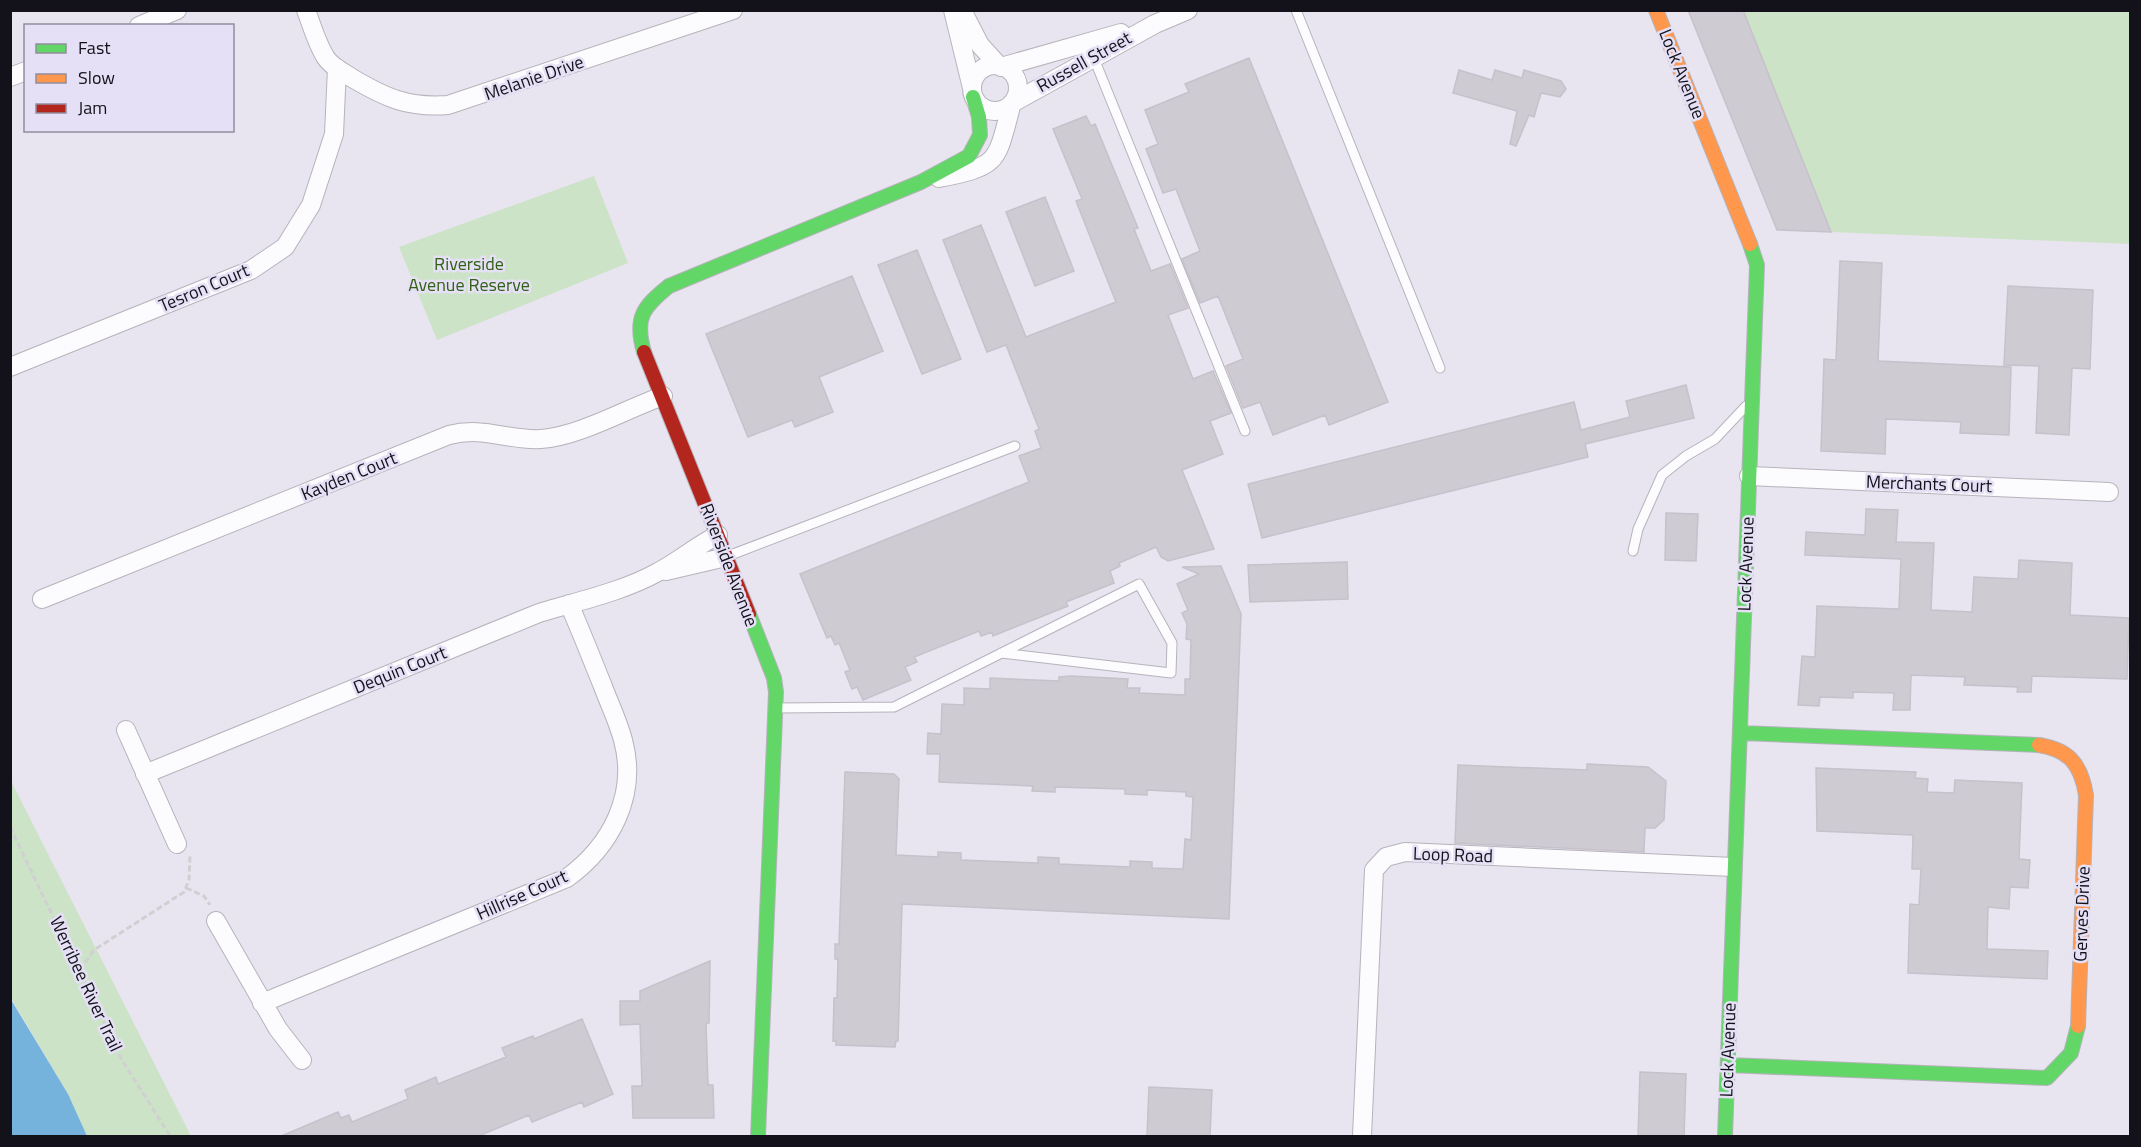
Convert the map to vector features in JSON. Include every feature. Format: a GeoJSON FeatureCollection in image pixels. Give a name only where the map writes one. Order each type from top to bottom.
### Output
{"type":"FeatureCollection","features":[{"type":"Feature","properties":{"kind":"street"},"geometry":{"type":"LineString","coordinates":[[144,24],[177,10]]}},
{"type":"Feature","properties":{"kind":"street"},"geometry":{"type":"LineString","coordinates":[[306,10],[326,59],[337,69]]}},
{"type":"Feature","properties":{"kind":"street","name":"Melanie Drive"},"geometry":{"type":"LineString","coordinates":[[337,69],[398,102],[422,107],[448,105],[733,10]]}},
{"type":"Feature","properties":{"kind":"street"},"geometry":{"type":"LineString","coordinates":[[953,10],[973,93],[978,104],[992,111],[1001,111],[1013,102],[1018,90],[1017,82],[1009,70],[1000,66],[980,45],[962,10]]}},
{"type":"Feature","properties":{"kind":"street","name":"Russell Street"},"geometry":{"type":"LineString","coordinates":[[1000,66],[1091,49],[1188,10]]}},
{"type":"Feature","properties":{"kind":"street","name":"Lock Avenue"},"geometry":{"type":"LineString","coordinates":[[1656,10],[1757,265],[1741,733],[1733,867],[1725,1137]]}},
{"type":"Feature","properties":{"kind":"street","name":"Russell Street"},"geometry":{"type":"LineString","coordinates":[[1013,102],[1091,49]]}},
{"type":"Feature","properties":{"kind":"street"},"geometry":{"type":"LineString","coordinates":[[973,93],[973,80],[982,69],[1000,66]]}},
{"type":"Feature","properties":{"kind":"street","name":"Tesron Court"},"geometry":{"type":"LineString","coordinates":[[10,367],[251,270],[285,247],[311,205],[328,159],[334,134],[337,69]]}},
{"type":"Feature","properties":{"kind":"street","name":"Riverside Avenue"},"geometry":{"type":"LineString","coordinates":[[758,1137],[777,708],[774,678],[663,396],[644,354],[640,332],[646,306],[669,286],[921,182],[969,156],[980,135],[979,117],[973,93]]}},
{"type":"Feature","properties":{"kind":"street","name":"Riverside Avenue"},"geometry":{"type":"LineString","coordinates":[[921,182],[978,171],[994,159],[1001,144],[1013,102]]}},
{"type":"Feature","properties":{"kind":"street","name":"Kayden Court"},"geometry":{"type":"LineString","coordinates":[[42,599],[449,435],[480,430],[528,439],[554,437],[663,396]]}},
{"type":"Feature","properties":{"kind":"street","name":"Merchants Court"},"geometry":{"type":"LineString","coordinates":[[1749,476],[2109,492]]}},
{"type":"Feature","properties":{"kind":"street","name":"Dequin Court"},"geometry":{"type":"LineString","coordinates":[[145,774],[528,618],[606,594],[658,572],[696,546],[718,535]]}},
{"type":"Feature","properties":{"kind":"street","name":"Dequin Court"},"geometry":{"type":"LineString","coordinates":[[658,572],[726,557]]}},
{"type":"Feature","properties":{"kind":"street","name":"Hillrise Court"},"geometry":{"type":"LineString","coordinates":[[262,1003],[567,878],[588,862],[606,841],[622,806],[626,783],[626,755],[618,723],[569,604]]}},
{"type":"Feature","properties":{"kind":"street"},"geometry":{"type":"LineString","coordinates":[[126,730],[145,774],[183,849]]}},
{"type":"Feature","properties":{"kind":"street","name":"Gerves Drive"},"geometry":{"type":"LineString","coordinates":[[1728,1065],[2047,1078],[2071,1053],[2078,1034],[2086,795],[2082,772],[2070,756],[2058,747],[2038,745],[1741,733]]}},
{"type":"Feature","properties":{"kind":"street","name":"Loop Road"},"geometry":{"type":"LineString","coordinates":[[1362,1137],[1374,870],[1386,857],[1406,852],[1733,867]]}},
{"type":"Feature","properties":{"kind":"street"},"geometry":{"type":"LineString","coordinates":[[216,921],[262,1003],[302,1060]]}},
{"type":"Feature","properties":{"kind":"lane"},"geometry":{"type":"LineString","coordinates":[[1296,10],[1440,368]]}},
{"type":"Feature","properties":{"kind":"lane"},"geometry":{"type":"LineString","coordinates":[[1091,49],[1245,430]]}},
{"type":"Feature","properties":{"kind":"lane"},"geometry":{"type":"LineString","coordinates":[[1633,550],[1662,475],[1686,456],[1715,440],[1752,400]]}},
{"type":"Feature","properties":{"kind":"lane"},"geometry":{"type":"LineString","coordinates":[[726,557],[1014,446]]}},
{"type":"Feature","properties":{"kind":"lane"},"geometry":{"type":"LineString","coordinates":[[777,708],[894,707],[1001,653],[1139,584],[1173,643],[1171,673],[1001,653]]}},
{"type":"Feature","properties":{"kind":"path","name":"Werribee River Trail"},"geometry":{"type":"LineString","coordinates":[[10,827],[122,1060],[170,1137]]}},
{"type":"Feature","properties":{"kind":"path"},"geometry":{"type":"LineString","coordinates":[[80,970],[94,950],[180,895],[186,888],[183,849]]}},
{"type":"Feature","properties":{"kind":"path"},"geometry":{"type":"LineString","coordinates":[[186,888],[204,896],[216,921]]}},
{"type":"Feature","properties":{"kind":"green space"},"geometry":{"type":"Polygon","coordinates":[[[1743,11],[2130,11],[2130,244],[1831,232],[1743,11]]]}},
{"type":"Feature","properties":{"kind":"green space","name":"Riverside Avenue Reserve"},"geometry":{"type":"Polygon","coordinates":[[[594,176],[628,263],[437,340],[399,247],[594,176]]]}},
{"type":"Feature","properties":{"kind":"green space"},"geometry":{"type":"Polygon","coordinates":[[[10,779],[191,1136],[87,1136],[68,1094],[11,998],[10,779]]]}},
{"type":"Feature","properties":{"kind":"water"},"geometry":{"type":"Polygon","coordinates":[[[10,998],[68,1094],[87,1136],[11,1136],[10,998]]]}},
{"type":"Feature","properties":{"kind":"building"},"geometry":{"type":"Polygon","coordinates":[[[1688,10],[1743,10],[1831,232],[1777,230],[1688,10]]]}},
{"type":"Feature","properties":{"kind":"building"},"geometry":{"type":"Polygon","coordinates":[[[1249,58],[1388,402],[1329,425],[1325,415],[1273,435],[1260,402],[1243,408],[1226,366],[1243,359],[1218,296],[1200,303],[1182,259],[1200,251],[1176,189],[1163,193],[1146,149],[1158,144],[1145,110],[1189,92],[1185,84],[1249,58]]]}},
{"type":"Feature","properties":{"kind":"building"},"geometry":{"type":"Polygon","coordinates":[[[1459,70],[1492,80],[1495,70],[1522,78],[1524,70],[1561,81],[1566,89],[1560,97],[1541,93],[1534,117],[1529,115],[1516,146],[1510,144],[1517,111],[1453,93],[1459,70]]]}},
{"type":"Feature","properties":{"kind":"building"},"geometry":{"type":"Polygon","coordinates":[[[1086,116],[1091,126],[1095,124],[1138,228],[1134,229],[1151,271],[1170,264],[1188,308],[1168,315],[1193,379],[1213,371],[1231,413],[1210,421],[1223,454],[1182,470],[1214,549],[1168,561],[1161,557],[1156,547],[1119,563],[1120,566],[1110,571],[1114,583],[1066,602],[1068,606],[993,636],[992,632],[981,636],[979,631],[914,657],[917,662],[905,667],[911,680],[863,700],[857,687],[852,689],[845,672],[850,670],[839,643],[835,645],[831,636],[827,638],[800,574],[1029,482],[1019,456],[1041,448],[1035,431],[1039,429],[1006,345],[987,352],[943,240],[981,225],[1026,337],[1116,302],[1076,201],[1082,199],[1053,129],[1086,116]]]}},
{"type":"Feature","properties":{"kind":"building"},"geometry":{"type":"Polygon","coordinates":[[[1045,197],[1074,271],[1035,286],[1006,212],[1045,197]]]}},
{"type":"Feature","properties":{"kind":"building"},"geometry":{"type":"Polygon","coordinates":[[[917,250],[961,359],[922,374],[878,265],[917,250]]]}},
{"type":"Feature","properties":{"kind":"building"},"geometry":{"type":"Polygon","coordinates":[[[1840,261],[1882,263],[1878,361],[2011,367],[2009,435],[1960,433],[1961,422],[1886,419],[1885,454],[1821,451],[1824,359],[1836,360],[1840,261]]]}},
{"type":"Feature","properties":{"kind":"building"},"geometry":{"type":"Polygon","coordinates":[[[852,276],[883,351],[819,377],[833,412],[795,427],[792,420],[748,437],[706,334],[852,276]]]}},
{"type":"Feature","properties":{"kind":"building"},"geometry":{"type":"Polygon","coordinates":[[[2008,286],[2093,290],[2090,369],[2072,368],[2069,435],[2036,433],[2039,366],[2004,365],[2008,286]]]}},
{"type":"Feature","properties":{"kind":"building"},"geometry":{"type":"Polygon","coordinates":[[[1686,385],[1694,418],[1585,444],[1588,457],[1262,538],[1248,484],[1574,402],[1581,430],[1630,417],[1626,401],[1686,385]]]}},
{"type":"Feature","properties":{"kind":"building"},"geometry":{"type":"Polygon","coordinates":[[[1866,509],[1898,510],[1896,542],[1934,543],[1931,610],[1972,612],[1974,577],[2018,579],[2019,560],[2072,563],[2070,615],[2129,618],[2127,679],[2032,676],[2031,692],[2017,692],[2018,687],[1964,685],[1965,677],[1911,675],[1910,710],[1893,710],[1894,693],[1853,692],[1853,698],[1820,697],[1819,706],[1798,705],[1802,656],[1815,657],[1817,606],[1899,609],[1901,559],[1805,555],[1806,532],[1865,535],[1866,509]]]}},
{"type":"Feature","properties":{"kind":"building"},"geometry":{"type":"Polygon","coordinates":[[[1666,513],[1698,514],[1696,561],[1665,560],[1666,513]]]}},
{"type":"Feature","properties":{"kind":"building"},"geometry":{"type":"Polygon","coordinates":[[[1347,562],[1348,599],[1250,602],[1248,565],[1347,562]]]}},
{"type":"Feature","properties":{"kind":"building"},"geometry":{"type":"Polygon","coordinates":[[[1221,566],[1241,614],[1229,919],[902,904],[898,1041],[895,1047],[836,1045],[836,1041],[833,1041],[838,959],[835,959],[835,944],[839,944],[845,772],[894,774],[899,779],[896,855],[938,857],[938,852],[961,853],[961,860],[1038,863],[1038,857],[1059,858],[1059,864],[1130,867],[1130,861],[1152,862],[1152,868],[1183,869],[1185,839],[1191,840],[1193,797],[1186,796],[1186,792],[1147,790],[1147,795],[1125,794],[1125,789],[1055,787],[1055,792],[1032,791],[1033,786],[939,782],[940,754],[927,754],[928,733],[941,734],[942,704],[964,705],[964,688],[990,689],[990,678],[1059,681],[1059,677],[1071,676],[1128,679],[1127,688],[1140,688],[1139,693],[1185,695],[1185,679],[1190,679],[1191,640],[1186,639],[1187,624],[1182,613],[1188,610],[1177,584],[1199,574],[1182,567],[1221,566]]]}},
{"type":"Feature","properties":{"kind":"building"},"geometry":{"type":"Polygon","coordinates":[[[1587,764],[1648,767],[1666,781],[1664,820],[1655,828],[1645,828],[1644,852],[1455,843],[1458,765],[1587,770],[1587,764]]]}},
{"type":"Feature","properties":{"kind":"building"},"geometry":{"type":"Polygon","coordinates":[[[1816,768],[1916,772],[1915,778],[1928,779],[1927,792],[1954,793],[1955,780],[2022,783],[2019,859],[2030,860],[2028,888],[2010,887],[2009,909],[1988,907],[1987,949],[2048,951],[2047,979],[1908,973],[1910,904],[1919,905],[1921,869],[1912,869],[1913,835],[1817,831],[1816,768]]]}},
{"type":"Feature","properties":{"kind":"building"},"geometry":{"type":"Polygon","coordinates":[[[710,961],[709,1023],[706,1023],[708,1085],[713,1085],[714,1118],[633,1118],[632,1086],[642,1086],[640,1024],[620,1025],[620,1001],[640,1001],[640,991],[710,961]]]}},
{"type":"Feature","properties":{"kind":"building"},"geometry":{"type":"Polygon","coordinates":[[[582,1019],[613,1094],[584,1107],[582,1102],[532,1122],[529,1115],[476,1137],[279,1137],[338,1112],[341,1118],[349,1115],[352,1122],[408,1099],[405,1090],[436,1077],[438,1084],[506,1057],[502,1048],[533,1036],[534,1039],[582,1019]]]}},
{"type":"Feature","properties":{"kind":"building"},"geometry":{"type":"Polygon","coordinates":[[[1640,1072],[1686,1074],[1684,1137],[1638,1137],[1640,1072]]]}},
{"type":"Feature","properties":{"kind":"building"},"geometry":{"type":"Polygon","coordinates":[[[1149,1087],[1212,1090],[1210,1137],[1147,1137],[1149,1087]]]}},
{"type":"Feature","properties":{"kind":"traffic: fast"},"geometry":{"type":"LineString","coordinates":[[644,352],[640,330],[643,314],[653,300],[669,286],[921,182],[969,156],[980,135],[979,117],[973,97]]}},
{"type":"Feature","properties":{"kind":"traffic: fast"},"geometry":{"type":"LineString","coordinates":[[1725,1136],[1757,265],[1750,244]]}},
{"type":"Feature","properties":{"kind":"traffic: fast"},"geometry":{"type":"LineString","coordinates":[[749,614],[774,678],[776,692],[758,1136]]}},
{"type":"Feature","properties":{"kind":"traffic: fast"},"geometry":{"type":"LineString","coordinates":[[1741,733],[2039,745]]}},
{"type":"Feature","properties":{"kind":"traffic: fast"},"geometry":{"type":"LineString","coordinates":[[1728,1065],[2047,1078],[2071,1053],[2078,1026]]}},
{"type":"Feature","properties":{"kind":"traffic: slow"},"geometry":{"type":"LineString","coordinates":[[1656,10],[1750,244]]}},
{"type":"Feature","properties":{"kind":"traffic: slow"},"geometry":{"type":"LineString","coordinates":[[2039,745],[2059,751],[2072,761],[2081,775],[2086,795],[2078,1026]]}},
{"type":"Feature","properties":{"kind":"traffic: jam"},"geometry":{"type":"LineString","coordinates":[[644,352],[749,614]]}}]}
